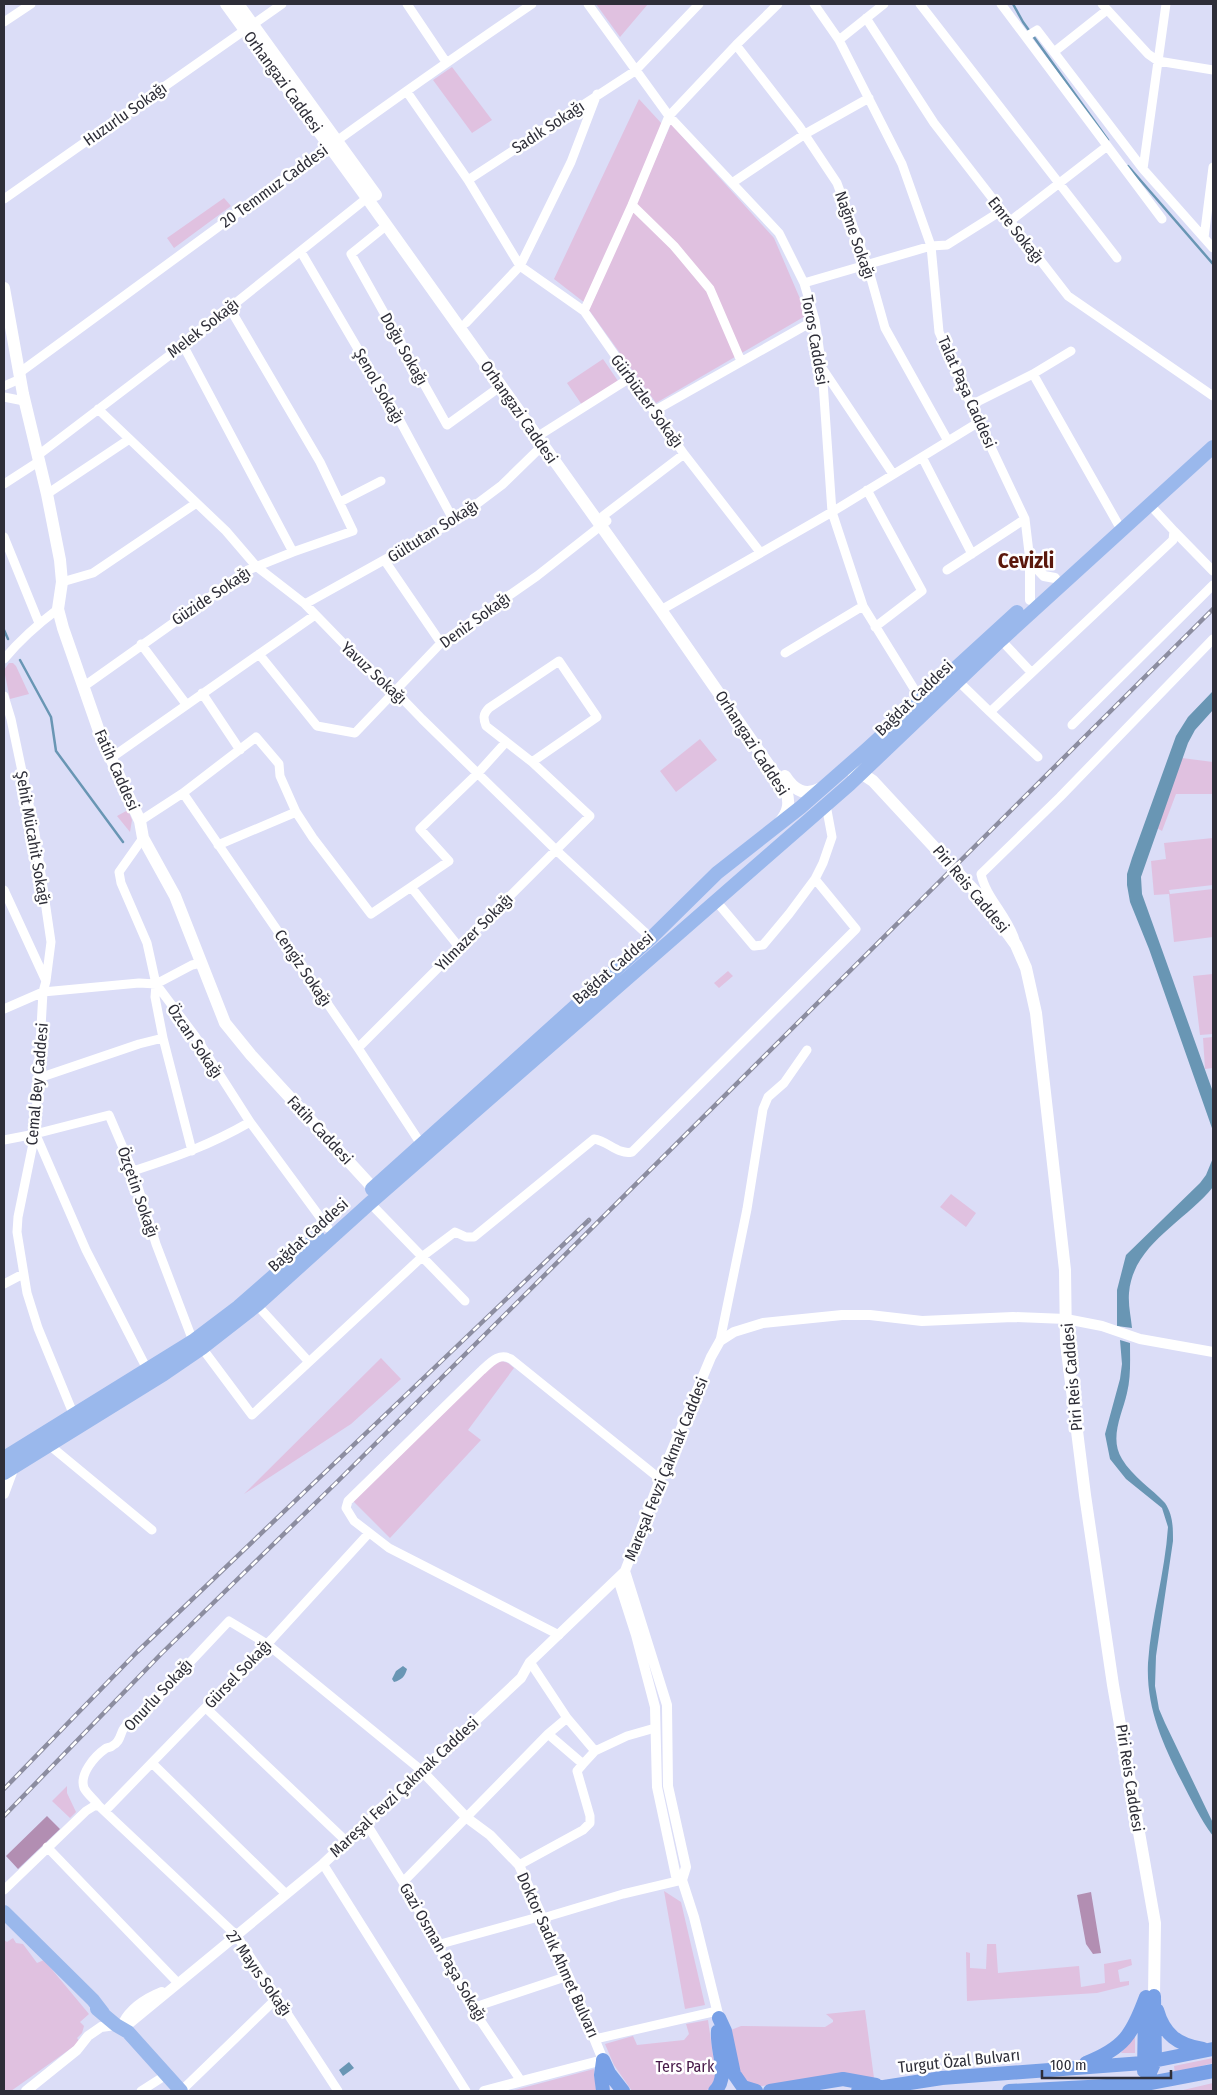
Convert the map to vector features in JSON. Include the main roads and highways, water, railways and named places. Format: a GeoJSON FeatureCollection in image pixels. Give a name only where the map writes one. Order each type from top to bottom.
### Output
{"type":"FeatureCollection","features":[{"type":"Feature","properties":{"kind":"highway"},"geometry":{"type":"LineString","coordinates":[[1150,1997],[1160,2021],[1169,2035],[1184,2045],[1212,2050]]}},
{"type":"Feature","properties":{"kind":"highway"},"geometry":{"type":"LineString","coordinates":[[1145,2084],[1149,2062],[1150,1997]]}},
{"type":"Feature","properties":{"kind":"highway"},"geometry":{"type":"LineString","coordinates":[[1076,2067],[1115,2050],[1135,2027],[1150,1997]]}},
{"type":"Feature","properties":{"kind":"highway"},"geometry":{"type":"LineString","coordinates":[[715,2091],[720,2086],[722,2076],[717,2038],[718,2014],[725,2031],[734,2074],[744,2087],[756,2091]]}},
{"type":"Feature","properties":{"kind":"highway","name":"Turgut Özal Bulvarı"},"geometry":{"type":"LineString","coordinates":[[858,2091],[942,2078],[1149,2062],[1212,2050]]}},
{"type":"Feature","properties":{"kind":"highway"},"geometry":{"type":"LineString","coordinates":[[603,2091],[601,2076],[603,2060],[609,2073],[623,2091]]}},
{"type":"Feature","properties":{"kind":"highway"},"geometry":{"type":"LineString","coordinates":[[1009,2091],[1145,2084],[1213,2071]]}},
{"type":"Feature","properties":{"kind":"highway"},"geometry":{"type":"LineString","coordinates":[[770,2091],[843,2079],[889,2087]]}},
{"type":"Feature","properties":{"kind":"main road","name":"Orhangazi Caddesi"},"geometry":{"type":"LineString","coordinates":[[226,4],[249,27],[466,324],[545,440],[664,608],[786,790],[789,800],[787,814],[778,825]]}},
{"type":"Feature","properties":{"kind":"main road","name":"Orhangazi Caddesi"},"geometry":{"type":"LineString","coordinates":[[238,4],[249,27]]}},
{"type":"Feature","properties":{"kind":"main road","name":"Orhangazi Caddesi"},"geometry":{"type":"LineString","coordinates":[[333,143],[367,198],[501,386],[545,440]]}},
{"type":"Feature","properties":{"kind":"main road","name":"Fatih Caddesi"},"geometry":{"type":"LineString","coordinates":[[4,288],[24,402],[47,494],[60,560],[62,582],[58,610],[83,687],[111,758],[140,821],[143,838],[175,896],[228,1027],[270,1077],[373,1188]]}},
{"type":"Feature","properties":{"kind":"main road","name":"Bağdat Caddesi"},"geometry":{"type":"LineString","coordinates":[[198,1345],[238,1307],[651,938],[717,874],[800,807],[866,750],[1030,600],[1118,524],[1213,437]]}},
{"type":"Feature","properties":{"kind":"main road","name":"Bağdat Caddesi"},"geometry":{"type":"LineString","coordinates":[[7,1466],[198,1345],[257,1305],[370,1202],[694,921],[727,890],[826,805],[864,777],[957,680],[1213,447]]}},
{"type":"Feature","properties":{"kind":"main road","name":"Orhangazi Caddesi"},"geometry":{"type":"LineString","coordinates":[[664,608],[793,788],[814,792],[824,786]]}},
{"type":"Feature","properties":{"kind":"main road"},"geometry":{"type":"LineString","coordinates":[[864,777],[860,762],[866,750]]}},
{"type":"Feature","properties":{"kind":"main road"},"geometry":{"type":"LineString","coordinates":[[839,772],[851,770],[864,777]]}},
{"type":"Feature","properties":{"kind":"main road","name":"Piri Reis Caddesi"},"geometry":{"type":"LineString","coordinates":[[864,777],[983,904],[1016,945],[1026,968],[1036,1013],[1065,1270],[1063,1319]]}},
{"type":"Feature","properties":{"kind":"main road"},"geometry":{"type":"LineString","coordinates":[[793,788],[802,818],[796,830]]}},
{"type":"Feature","properties":{"kind":"main road"},"geometry":{"type":"LineString","coordinates":[[717,874],[712,881],[714,887],[727,890]]}},
{"type":"Feature","properties":{"kind":"main road"},"geometry":{"type":"LineString","coordinates":[[687,903],[692,901],[699,907],[694,921]]}},
{"type":"Feature","properties":{"kind":"main road","name":"Piri Reis Caddesi"},"geometry":{"type":"LineString","coordinates":[[983,904],[1011,950],[1020,970],[1026,996],[1090,1533],[1113,1685],[1155,1923],[1150,1997]]}},
{"type":"Feature","properties":{"kind":"main road","name":"Bağdat Caddesi"},"geometry":{"type":"LineString","coordinates":[[7,1466],[48,1444],[76,1421]]}},
{"type":"Feature","properties":{"kind":"main road"},"geometry":{"type":"LineString","coordinates":[[4,1912],[88,1998],[99,2012],[128,2032],[181,2091]]}},
{"type":"Feature","properties":{"kind":"water"},"geometry":{"type":"Polygon","coordinates":[[[1213,691],[1213,710],[1195,730],[1188,743],[1141,877],[1142,894],[1213,1092],[1213,1131],[1149,949],[1130,902],[1127,874],[1176,736],[1188,717],[1213,691]]]}},
{"type":"Feature","properties":{"kind":"water"},"geometry":{"type":"Polygon","coordinates":[[[1213,1158],[1213,1187],[1202,1200],[1150,1247],[1140,1261],[1133,1276],[1129,1293],[1132,1328],[1117,1326],[1117,1290],[1126,1255],[1200,1183],[1206,1175],[1213,1158]]]}},
{"type":"Feature","properties":{"kind":"water"},"geometry":{"type":"Polygon","coordinates":[[[1120,1340],[1130,1343],[1130,1375],[1118,1426],[1118,1451],[1131,1471],[1165,1503],[1170,1512],[1173,1526],[1173,1541],[1156,1656],[1155,1686],[1159,1709],[1213,1823],[1213,1836],[1196,1809],[1168,1752],[1157,1724],[1150,1694],[1148,1663],[1168,1527],[1162,1508],[1126,1479],[1110,1459],[1105,1434],[1120,1379],[1122,1364],[1120,1340]]]}},
{"type":"Feature","properties":{"kind":"water"},"geometry":{"type":"Polygon","coordinates":[[[403,1666],[407,1669],[405,1674],[401,1679],[394,1682],[392,1679],[396,1671],[403,1666]]]}},
{"type":"Feature","properties":{"kind":"water"},"geometry":{"type":"Polygon","coordinates":[[[349,2062],[354,2068],[343,2076],[339,2070],[349,2062]]]}},
{"type":"Feature","properties":{"kind":"waterway"},"geometry":{"type":"LineString","coordinates":[[1013,4],[1023,22],[1108,140]]}},
{"type":"Feature","properties":{"kind":"waterway"},"geometry":{"type":"LineString","coordinates":[[1128,166],[1213,264]]}},
{"type":"Feature","properties":{"kind":"waterway"},"geometry":{"type":"LineString","coordinates":[[4,630],[8,639]]}},
{"type":"Feature","properties":{"kind":"waterway"},"geometry":{"type":"LineString","coordinates":[[20,660],[51,717],[56,751],[123,842]]}},
{"type":"Feature","properties":{"kind":"railway"},"geometry":{"type":"LineString","coordinates":[[4,1816],[161,1654],[337,1482],[1213,609]]}},
{"type":"Feature","properties":{"kind":"railway"},"geometry":{"type":"LineString","coordinates":[[4,1789],[137,1652],[589,1220]]}},
{"type":"Feature","properties":{"kind":"district","name":"Cevizli"},"geometry":{"type":"Point","coordinates":[1026,561]}},
{"type":"Feature","properties":{"kind":"park label","name":"Ters Park"},"geometry":{"type":"Point","coordinates":[685,2066]}}]}
